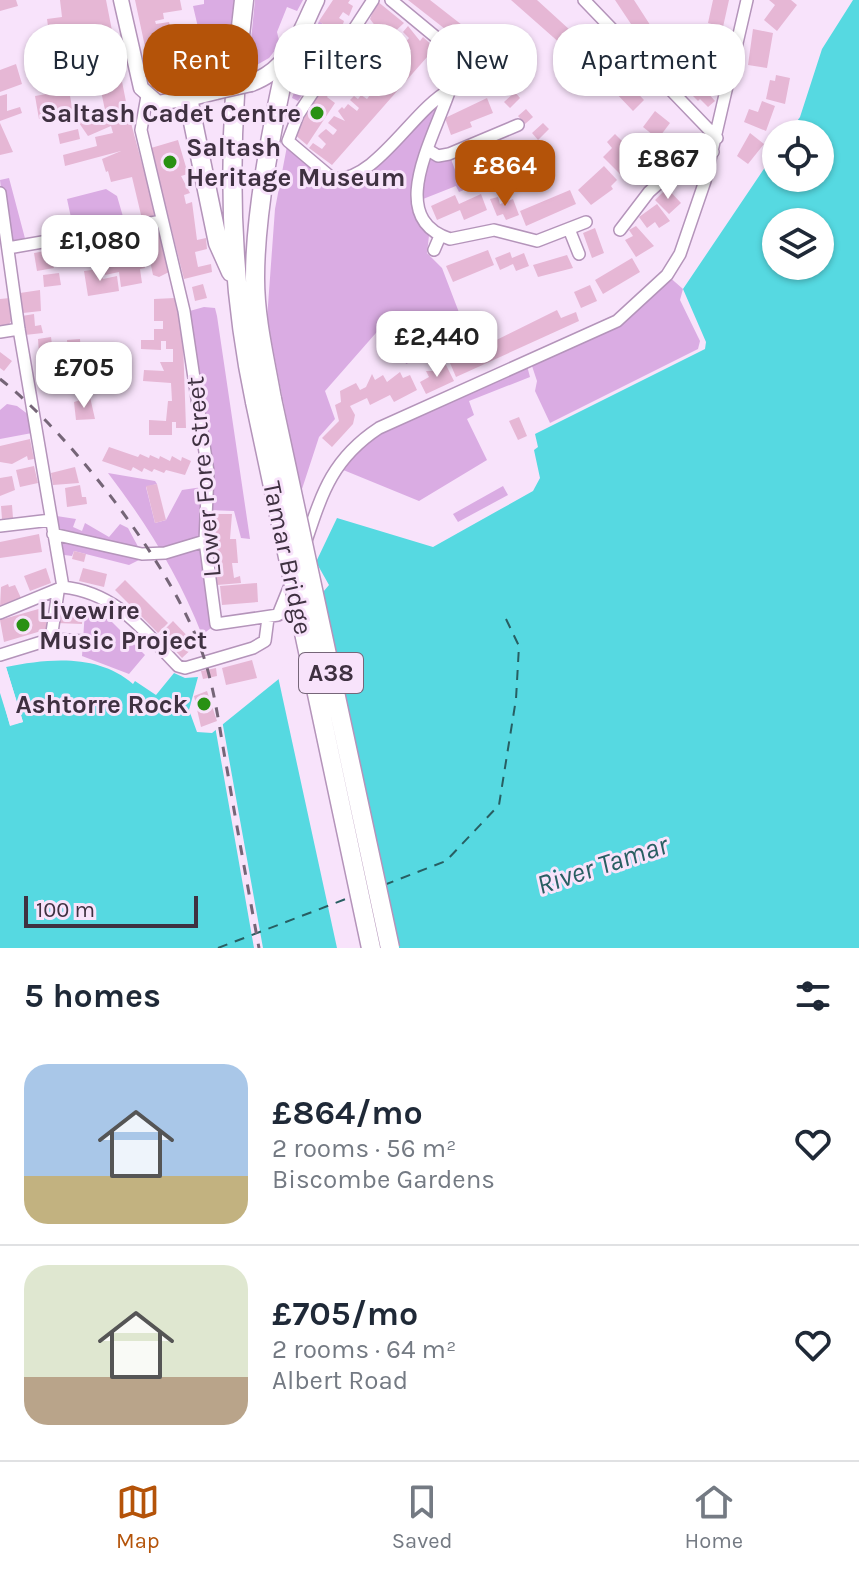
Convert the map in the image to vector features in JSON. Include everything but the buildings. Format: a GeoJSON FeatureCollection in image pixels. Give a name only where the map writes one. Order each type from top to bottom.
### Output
{"type":"FeatureCollection","features":[{"type":"Feature","properties":{"kind":"highway","name":"A38"},"geometry":{"type":"LineString","coordinates":[[236,282],[234,128],[236,66],[244,0]]}},
{"type":"Feature","properties":{"kind":"highway"},"geometry":{"type":"LineString","coordinates":[[258,87],[268,92],[275,109]]}},
{"type":"Feature","properties":{"kind":"highway","name":"A38"},"geometry":{"type":"LineString","coordinates":[[264,400],[255,279],[278,96]]}},
{"type":"Feature","properties":{"kind":"highway","name":"A38"},"geometry":{"type":"LineString","coordinates":[[188,98],[218,243],[236,282],[390,948]]}},
{"type":"Feature","properties":{"kind":"highway","name":"Tamar Bridge"},"geometry":{"type":"LineString","coordinates":[[264,400],[371,948]]}},
{"type":"Feature","properties":{"kind":"main road"},"geometry":{"type":"LineString","coordinates":[[304,24],[316,0]]}},
{"type":"Feature","properties":{"kind":"main road"},"geometry":{"type":"LineString","coordinates":[[188,98],[196,96]]}},
{"type":"Feature","properties":{"kind":"street"},"geometry":{"type":"LineString","coordinates":[[121,0],[135,70],[143,87]]}},
{"type":"Feature","properties":{"kind":"street"},"geometry":{"type":"LineString","coordinates":[[373,0],[298,115],[288,141],[333,179],[342,179],[381,155],[439,96]]}},
{"type":"Feature","properties":{"kind":"street"},"geometry":{"type":"LineString","coordinates":[[391,0],[427,31]]}},
{"type":"Feature","properties":{"kind":"street"},"geometry":{"type":"LineString","coordinates":[[584,0],[717,138]]}},
{"type":"Feature","properties":{"kind":"street"},"geometry":{"type":"LineString","coordinates":[[0,613],[61,590],[99,597],[125,610],[178,666],[193,668],[265,641],[268,618],[278,615],[326,487],[336,467],[354,445],[379,428],[630,313],[667,275],[680,254],[713,152],[747,0]]}},
{"type":"Feature","properties":{"kind":"street"},"geometry":{"type":"LineString","coordinates":[[147,96],[158,103],[188,98]]}},
{"type":"Feature","properties":{"kind":"street","name":"Lower Fore Street"},"geometry":{"type":"LineString","coordinates":[[147,96],[141,130],[194,364],[208,472],[205,541],[216,624],[268,618]]}},
{"type":"Feature","properties":{"kind":"street"},"geometry":{"type":"LineString","coordinates":[[448,96],[428,150],[416,197],[423,218],[440,236],[450,239],[494,230],[537,241],[586,222]]}},
{"type":"Feature","properties":{"kind":"street"},"geometry":{"type":"LineString","coordinates":[[428,150],[438,156],[449,154],[518,125]]}},
{"type":"Feature","properties":{"kind":"street"},"geometry":{"type":"LineString","coordinates":[[618,229],[649,192],[696,150],[713,152]]}},
{"type":"Feature","properties":{"kind":"street"},"geometry":{"type":"LineString","coordinates":[[0,193],[6,254],[61,590],[51,639]]}},
{"type":"Feature","properties":{"kind":"street"},"geometry":{"type":"LineString","coordinates":[[6,254],[162,221]]}},
{"type":"Feature","properties":{"kind":"street"},"geometry":{"type":"LineString","coordinates":[[569,229],[579,254]]}},
{"type":"Feature","properties":{"kind":"street"},"geometry":{"type":"LineString","coordinates":[[434,250],[440,236]]}},
{"type":"Feature","properties":{"kind":"street"},"geometry":{"type":"LineString","coordinates":[[0,332],[19,329]]}},
{"type":"Feature","properties":{"kind":"street"},"geometry":{"type":"LineString","coordinates":[[0,526],[51,520]]}},
{"type":"Feature","properties":{"kind":"street"},"geometry":{"type":"LineString","coordinates":[[53,534],[142,554],[165,553],[205,541]]}},
{"type":"Feature","properties":{"kind":"street"},"geometry":{"type":"LineString","coordinates":[[0,655],[51,639],[83,641]]}},
{"type":"Feature","properties":{"kind":"shaded area"},"geometry":{"type":"Polygon","coordinates":[[[204,0],[234,0],[231,24],[197,24],[193,6],[204,4],[204,0]]]}},
{"type":"Feature","properties":{"kind":"shaded area"},"geometry":{"type":"Polygon","coordinates":[[[255,0],[303,0],[297,11],[287,7],[280,24],[274,24],[274,52],[258,64],[258,24],[253,24],[255,0]]]}},
{"type":"Feature","properties":{"kind":"shaded area"},"geometry":{"type":"Polygon","coordinates":[[[443,96],[448,96],[428,150],[449,154],[457,175],[475,168],[481,183],[459,192],[456,186],[418,201],[430,227],[427,253],[442,268],[468,336],[406,364],[399,323],[396,317],[390,317],[325,391],[335,419],[319,437],[301,492],[267,319],[275,209],[288,141],[333,179],[367,166],[443,96]]]}},
{"type":"Feature","properties":{"kind":"shaded area"},"geometry":{"type":"Polygon","coordinates":[[[9,178],[27,246],[8,248],[0,180],[9,178]]]}},
{"type":"Feature","properties":{"kind":"shaded area"},"geometry":{"type":"Polygon","coordinates":[[[106,189],[117,196],[126,227],[75,236],[67,199],[106,189]]]}},
{"type":"Feature","properties":{"kind":"shaded area"},"geometry":{"type":"Polygon","coordinates":[[[667,275],[683,289],[680,300],[700,341],[698,349],[550,423],[535,391],[537,381],[530,360],[617,321],[667,275]]]}},
{"type":"Feature","properties":{"kind":"shaded area"},"geometry":{"type":"Polygon","coordinates":[[[204,307],[215,308],[217,316],[250,539],[241,538],[234,511],[208,510],[216,624],[202,635],[161,551],[108,473],[155,481],[157,484],[146,487],[155,523],[166,520],[182,490],[209,486],[186,312],[204,307]]]}},
{"type":"Feature","properties":{"kind":"shaded area"},"geometry":{"type":"Polygon","coordinates":[[[526,362],[530,377],[469,401],[474,415],[467,419],[487,460],[419,501],[336,467],[353,446],[526,362]]]}},
{"type":"Feature","properties":{"kind":"shaded area"},"geometry":{"type":"Polygon","coordinates":[[[7,404],[17,406],[29,415],[32,433],[0,439],[0,410],[7,404]]]}},
{"type":"Feature","properties":{"kind":"shaded area"},"geometry":{"type":"Polygon","coordinates":[[[503,486],[508,495],[458,522],[453,514],[503,486]]]}},
{"type":"Feature","properties":{"kind":"shaded area"},"geometry":{"type":"Polygon","coordinates":[[[50,515],[76,519],[73,527],[82,531],[85,523],[109,537],[120,524],[128,528],[142,554],[151,554],[129,565],[74,551],[72,556],[57,554],[50,515]]]}},
{"type":"Feature","properties":{"kind":"shaded area"},"geometry":{"type":"Polygon","coordinates":[[[85,610],[111,621],[145,655],[129,674],[82,656],[85,610]]]}},
{"type":"Feature","properties":{"kind":"water","name":"River Tamar"},"geometry":{"type":"Polygon","coordinates":[[[853,0],[859,0],[859,948],[0,948],[0,693],[10,725],[23,722],[6,667],[57,661],[89,663],[120,674],[133,684],[135,681],[156,695],[174,673],[185,678],[198,677],[189,710],[197,732],[212,733],[306,657],[318,598],[329,585],[316,562],[337,518],[433,547],[533,491],[540,478],[534,450],[538,447],[535,434],[705,349],[706,342],[683,289],[762,172],[762,192],[834,192],[834,120],[798,120],[822,49],[853,0]]]}},
{"type":"Feature","properties":{"kind":"pier"},"geometry":{"type":"Polygon","coordinates":[[[314,596],[390,948],[337,948],[277,672],[302,654],[314,596]]]}},
{"type":"Feature","properties":{"kind":"pier"},"geometry":{"type":"Polygon","coordinates":[[[6,667],[23,722],[10,726],[0,689],[13,721],[18,719],[2,668],[6,667]]]}},
{"type":"Feature","properties":{"kind":"pier"},"geometry":{"type":"Polygon","coordinates":[[[222,720],[263,948],[254,948],[215,726],[222,720]]]}},
{"type":"Feature","properties":{"kind":"ferry route"},"geometry":{"type":"LineString","coordinates":[[384,885],[446,861],[499,805],[516,699],[519,646],[506,619]]}},
{"type":"Feature","properties":{"kind":"ferry route"},"geometry":{"type":"LineString","coordinates":[[218,948],[351,897]]}},
{"type":"Feature","properties":{"kind":"railway"},"geometry":{"type":"LineString","coordinates":[[0,379],[59,435],[120,508],[148,548],[191,626],[205,661],[215,701],[259,948]]}},
{"type":"Feature","properties":{"kind":"place","name":"Saltash Cadet Centre"},"geometry":{"type":"Point","coordinates":[317,113]}},
{"type":"Feature","properties":{"kind":"place","name":"Saltash Heritage Museum"},"geometry":{"type":"Point","coordinates":[170,162]}},
{"type":"Feature","properties":{"kind":"place","name":"Livewire Music Project"},"geometry":{"type":"Point","coordinates":[23,625]}},
{"type":"Feature","properties":{"kind":"place","name":"Ashtorre Rock"},"geometry":{"type":"Point","coordinates":[204,704]}}]}
